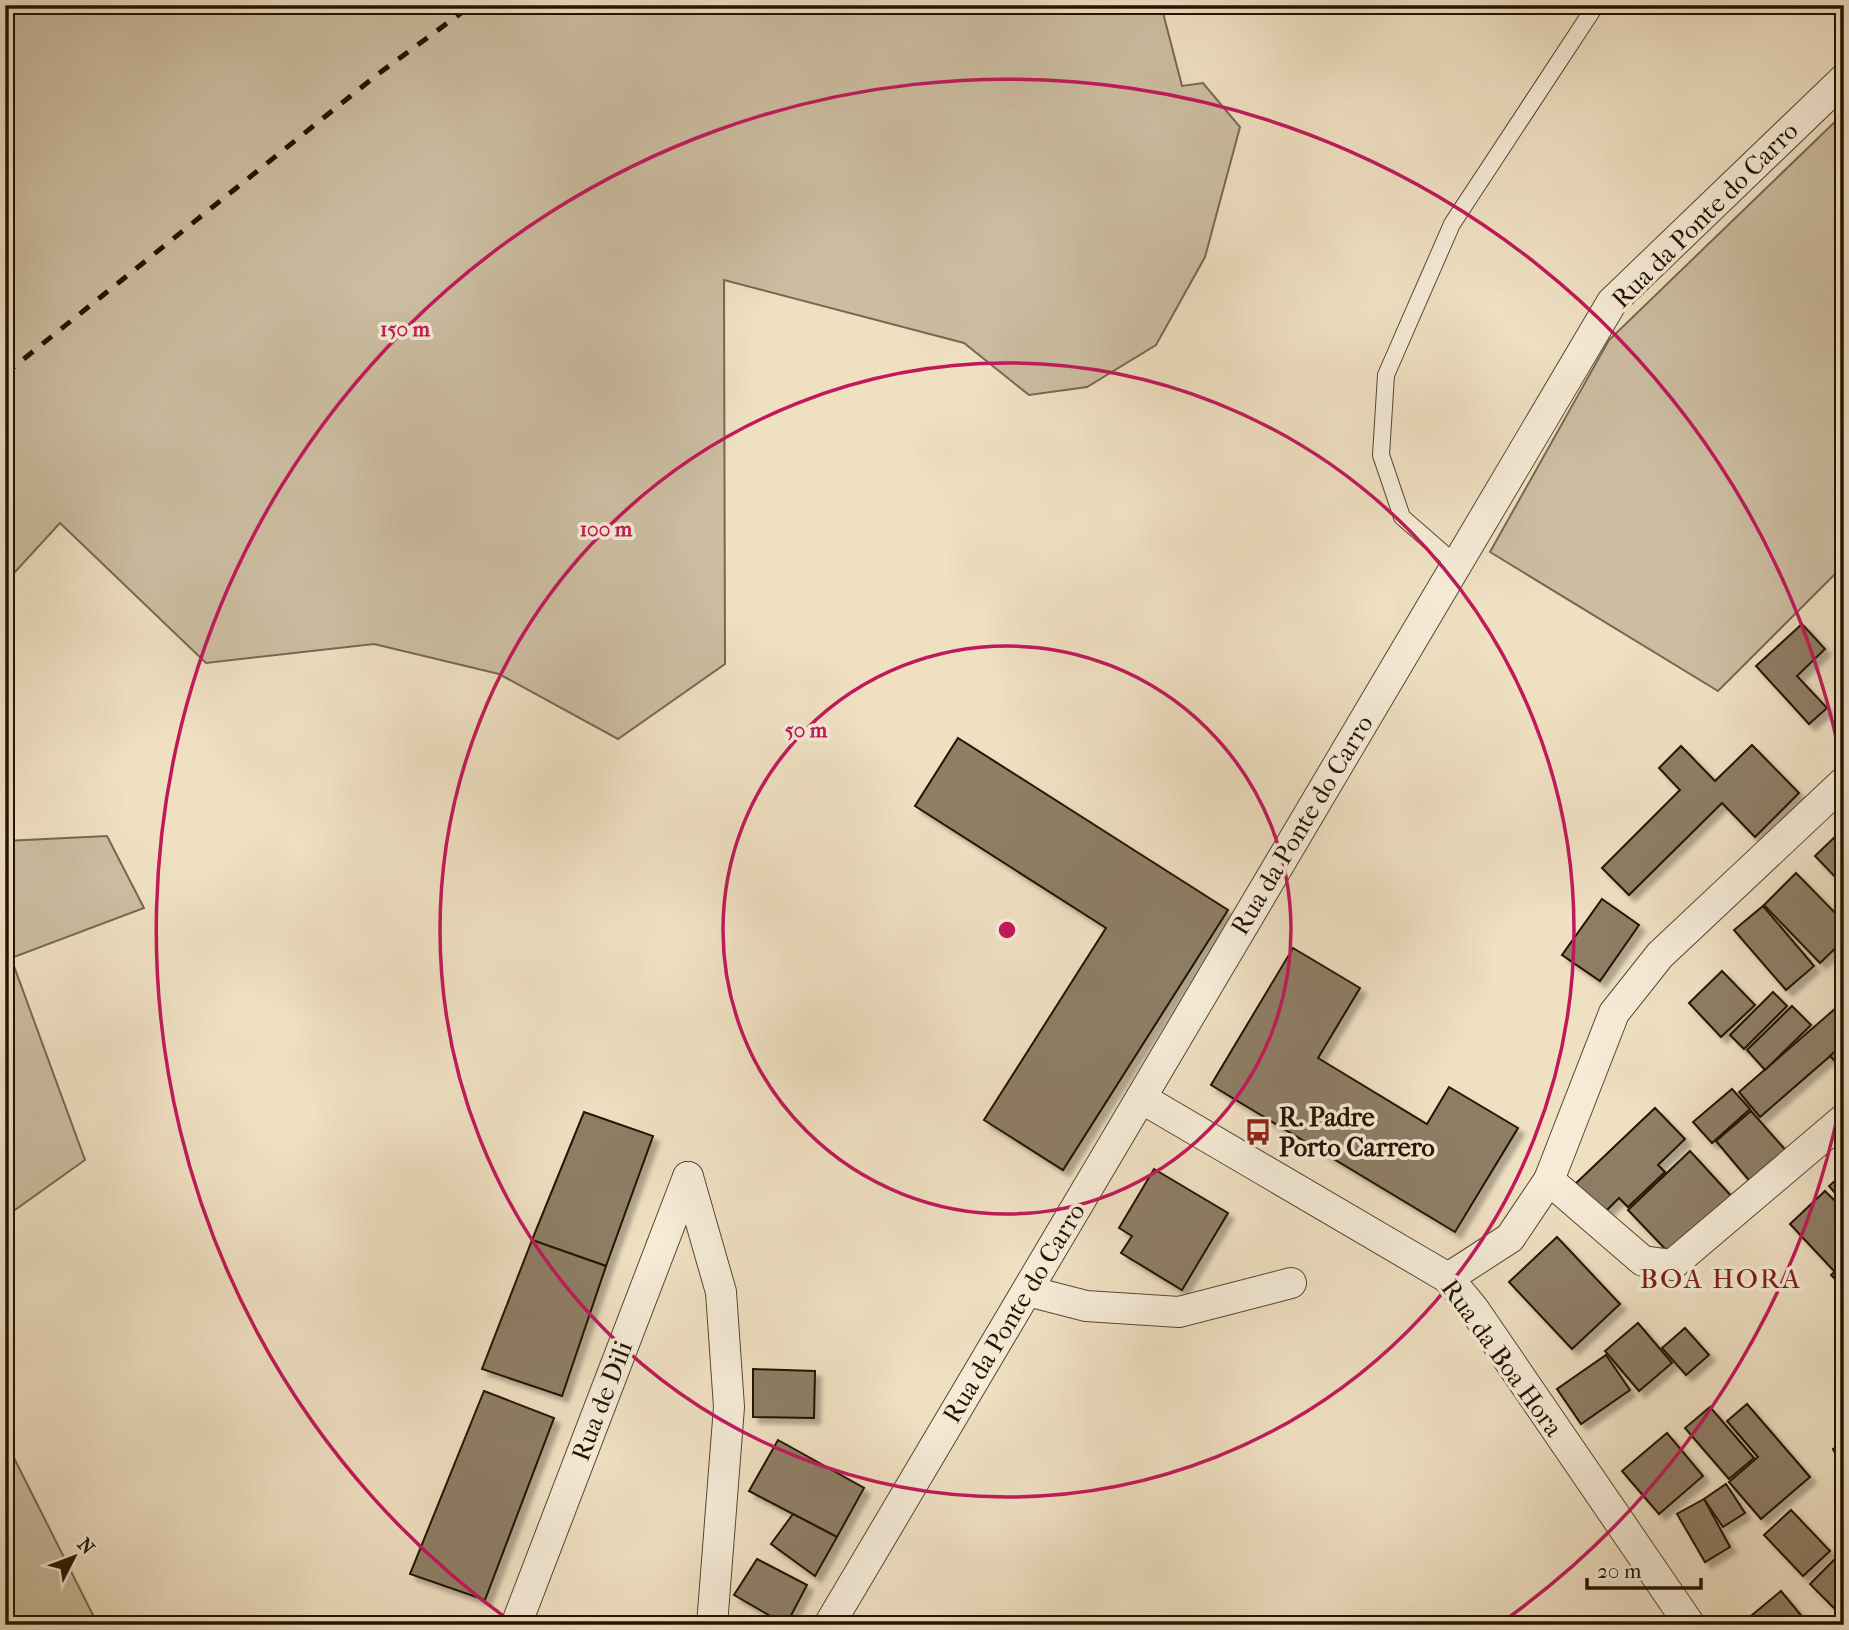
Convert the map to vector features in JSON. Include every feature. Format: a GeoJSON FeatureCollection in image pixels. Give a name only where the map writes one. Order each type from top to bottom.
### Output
{"type":"FeatureCollection","features":[{"type":"Feature","properties":{"kind":"street","name":"Rua da Ponte do Carro"},"geometry":{"type":"LineString","coordinates":[[829,1625],[1612,302],[1844,79]]}},
{"type":"Feature","properties":{"kind":"street"},"geometry":{"type":"LineString","coordinates":[[1448,1278],[1510,1238],[1549,1180],[1614,1013],[1660,955],[1844,782]]}},
{"type":"Feature","properties":{"kind":"street","name":"Rua da Boa Hora"},"geometry":{"type":"LineString","coordinates":[[1141,1098],[1448,1278],[1480,1320],[1690,1625]]}},
{"type":"Feature","properties":{"kind":"street"},"geometry":{"type":"LineString","coordinates":[[1549,1180],[1643,1261],[1672,1265],[1844,1119]]}},
{"type":"Feature","properties":{"kind":"street","name":"Rua de Dili"},"geometry":{"type":"LineString","coordinates":[[516,1625],[688,1177],[721,1292],[729,1407],[712,1625]]}},
{"type":"Feature","properties":{"kind":"street"},"geometry":{"type":"LineString","coordinates":[[1028,1291],[1086,1306],[1179,1312],[1291,1283]]}},
{"type":"Feature","properties":{"kind":"lane"},"geometry":{"type":"LineString","coordinates":[[1457,565],[1402,517],[1381,455],[1386,375],[1452,224],[1596,5]]}},
{"type":"Feature","properties":{"kind":"shaded area"},"geometry":{"type":"Polygon","coordinates":[[[5,5],[1161,5],[1182,86],[1203,83],[1240,127],[1205,257],[1156,345],[1087,387],[1029,395],[964,343],[724,280],[725,664],[618,739],[499,674],[374,644],[206,663],[60,523],[5,583],[5,5]]]}},
{"type":"Feature","properties":{"kind":"shaded area"},"geometry":{"type":"Polygon","coordinates":[[[1844,113],[1844,565],[1718,691],[1490,552],[1609,340],[1844,113]]]}},
{"type":"Feature","properties":{"kind":"shaded area"},"geometry":{"type":"Polygon","coordinates":[[[107,836],[144,908],[11,958],[85,1160],[5,1217],[5,841],[107,836]]]}},
{"type":"Feature","properties":{"kind":"shaded area"},"geometry":{"type":"Polygon","coordinates":[[[5,1443],[11,1452],[98,1625],[5,1625],[5,1443]]]}},
{"type":"Feature","properties":{"kind":"building"},"geometry":{"type":"Polygon","coordinates":[[[1802,624],[1825,649],[1797,676],[1827,708],[1809,724],[1756,666],[1802,624]]]}},
{"type":"Feature","properties":{"kind":"building"},"geometry":{"type":"Polygon","coordinates":[[[958,738],[1228,910],[1063,1170],[984,1120],[1106,928],[915,806],[958,738]]]}},
{"type":"Feature","properties":{"kind":"building"},"geometry":{"type":"Polygon","coordinates":[[[1752,745],[1799,793],[1755,837],[1722,803],[1629,895],[1602,868],[1680,790],[1659,768],[1681,746],[1715,781],[1752,745]]]}},
{"type":"Feature","properties":{"kind":"building"},"geometry":{"type":"Polygon","coordinates":[[[1844,828],[1844,886],[1815,856],[1844,828]]]}},
{"type":"Feature","properties":{"kind":"building"},"geometry":{"type":"Polygon","coordinates":[[[1796,873],[1844,922],[1844,940],[1820,963],[1764,905],[1796,873]]]}},
{"type":"Feature","properties":{"kind":"building"},"geometry":{"type":"Polygon","coordinates":[[[1602,899],[1639,925],[1600,981],[1562,955],[1602,899]]]}},
{"type":"Feature","properties":{"kind":"building"},"geometry":{"type":"Polygon","coordinates":[[[1763,906],[1814,966],[1786,990],[1734,930],[1763,906]]]}},
{"type":"Feature","properties":{"kind":"building"},"geometry":{"type":"Polygon","coordinates":[[[1293,948],[1360,988],[1318,1058],[1427,1124],[1449,1087],[1518,1128],[1455,1232],[1211,1085],[1293,948]]]}},
{"type":"Feature","properties":{"kind":"building"},"geometry":{"type":"Polygon","coordinates":[[[1722,971],[1755,1005],[1721,1037],[1689,1003],[1722,971]]]}},
{"type":"Feature","properties":{"kind":"building"},"geometry":{"type":"Polygon","coordinates":[[[1773,992],[1787,1006],[1744,1049],[1730,1035],[1773,992]]]}},
{"type":"Feature","properties":{"kind":"building"},"geometry":{"type":"Polygon","coordinates":[[[1844,1001],[1844,1044],[1760,1117],[1739,1092],[1844,1001]]]}},
{"type":"Feature","properties":{"kind":"building"},"geometry":{"type":"Polygon","coordinates":[[[1792,1006],[1811,1025],[1765,1070],[1747,1050],[1792,1006]]]}},
{"type":"Feature","properties":{"kind":"building"},"geometry":{"type":"Polygon","coordinates":[[[1844,1043],[1844,1071],[1830,1056],[1844,1043]]]}},
{"type":"Feature","properties":{"kind":"building"},"geometry":{"type":"Polygon","coordinates":[[[1732,1089],[1750,1109],[1712,1143],[1693,1122],[1732,1089]]]}},
{"type":"Feature","properties":{"kind":"building"},"geometry":{"type":"Polygon","coordinates":[[[1655,1108],[1685,1139],[1658,1165],[1665,1172],[1628,1207],[1619,1198],[1602,1215],[1574,1185],[1655,1108]]]}},
{"type":"Feature","properties":{"kind":"building"},"geometry":{"type":"Polygon","coordinates":[[[1751,1111],[1789,1154],[1753,1185],[1716,1141],[1751,1111]]]}},
{"type":"Feature","properties":{"kind":"building"},"geometry":{"type":"Polygon","coordinates":[[[584,1112],[653,1136],[606,1266],[532,1240],[584,1112]]]}},
{"type":"Feature","properties":{"kind":"building"},"geometry":{"type":"Polygon","coordinates":[[[1690,1151],[1734,1199],[1671,1255],[1628,1210],[1690,1151]]]}},
{"type":"Feature","properties":{"kind":"building"},"geometry":{"type":"Polygon","coordinates":[[[1154,1169],[1228,1213],[1182,1290],[1121,1253],[1132,1236],[1119,1228],[1154,1169]]]}},
{"type":"Feature","properties":{"kind":"building"},"geometry":{"type":"Polygon","coordinates":[[[1844,1173],[1844,1203],[1829,1186],[1844,1173]]]}},
{"type":"Feature","properties":{"kind":"building"},"geometry":{"type":"Polygon","coordinates":[[[1825,1191],[1844,1210],[1844,1261],[1834,1271],[1790,1224],[1825,1191]]]}},
{"type":"Feature","properties":{"kind":"building"},"geometry":{"type":"Polygon","coordinates":[[[1557,1237],[1620,1304],[1572,1349],[1509,1282],[1557,1237]]]}},
{"type":"Feature","properties":{"kind":"building"},"geometry":{"type":"Polygon","coordinates":[[[532,1240],[606,1266],[562,1396],[482,1369],[532,1240]]]}},
{"type":"Feature","properties":{"kind":"building"},"geometry":{"type":"Polygon","coordinates":[[[1844,1263],[1844,1288],[1831,1275],[1844,1263]]]}},
{"type":"Feature","properties":{"kind":"building"},"geometry":{"type":"Polygon","coordinates":[[[1638,1323],[1672,1363],[1639,1391],[1605,1351],[1638,1323]]]}},
{"type":"Feature","properties":{"kind":"building"},"geometry":{"type":"Polygon","coordinates":[[[1685,1328],[1709,1355],[1686,1375],[1662,1348],[1685,1328]]]}},
{"type":"Feature","properties":{"kind":"building"},"geometry":{"type":"Polygon","coordinates":[[[1606,1355],[1630,1390],[1581,1424],[1557,1389],[1606,1355]]]}},
{"type":"Feature","properties":{"kind":"building"},"geometry":{"type":"Polygon","coordinates":[[[753,1369],[815,1371],[814,1418],[753,1417],[753,1369]]]}},
{"type":"Feature","properties":{"kind":"building"},"geometry":{"type":"Polygon","coordinates":[[[484,1391],[554,1418],[485,1600],[410,1574],[484,1391]]]}},
{"type":"Feature","properties":{"kind":"building"},"geometry":{"type":"Polygon","coordinates":[[[1747,1404],[1810,1477],[1761,1519],[1729,1482],[1758,1457],[1727,1421],[1747,1404]]]}},
{"type":"Feature","properties":{"kind":"building"},"geometry":{"type":"Polygon","coordinates":[[[1710,1407],[1754,1458],[1729,1479],[1685,1428],[1710,1407]]]}},
{"type":"Feature","properties":{"kind":"building"},"geometry":{"type":"Polygon","coordinates":[[[1667,1433],[1703,1476],[1659,1514],[1622,1471],[1667,1433]]]}},
{"type":"Feature","properties":{"kind":"building"},"geometry":{"type":"Polygon","coordinates":[[[778,1440],[864,1488],[837,1537],[749,1491],[778,1440]]]}},
{"type":"Feature","properties":{"kind":"building"},"geometry":{"type":"Polygon","coordinates":[[[1844,1444],[1844,1468],[1842,1468],[1833,1449],[1844,1444]]]}},
{"type":"Feature","properties":{"kind":"building"},"geometry":{"type":"Polygon","coordinates":[[[1726,1484],[1745,1513],[1723,1527],[1704,1499],[1726,1484]]]}},
{"type":"Feature","properties":{"kind":"building"},"geometry":{"type":"Polygon","coordinates":[[[1704,1499],[1730,1547],[1705,1562],[1677,1514],[1704,1499]]]}},
{"type":"Feature","properties":{"kind":"building"},"geometry":{"type":"Polygon","coordinates":[[[1791,1510],[1830,1551],[1803,1576],[1764,1535],[1791,1510]]]}},
{"type":"Feature","properties":{"kind":"building"},"geometry":{"type":"Polygon","coordinates":[[[793,1514],[837,1537],[815,1576],[771,1544],[793,1514]]]}},
{"type":"Feature","properties":{"kind":"building"},"geometry":{"type":"Polygon","coordinates":[[[757,1559],[807,1585],[786,1625],[734,1595],[757,1559]]]}},
{"type":"Feature","properties":{"kind":"building"},"geometry":{"type":"Polygon","coordinates":[[[1834,1560],[1844,1570],[1844,1618],[1810,1584],[1834,1560]]]}},
{"type":"Feature","properties":{"kind":"building"},"geometry":{"type":"Polygon","coordinates":[[[1781,1591],[1809,1625],[1740,1625],[1781,1591]]]}},
{"type":"Feature","properties":{"kind":"railway"},"geometry":{"type":"LineString","coordinates":[[5,374],[378,74],[472,5]]}},
{"type":"Feature","properties":{"kind":"place","name":"R. Padre Porto Carrero"},"geometry":{"type":"Point","coordinates":[1258,1132]}},
{"type":"Feature","properties":{"kind":"district","name":"BOA HORA"},"geometry":{"type":"Point","coordinates":[1721,1278]}}]}
